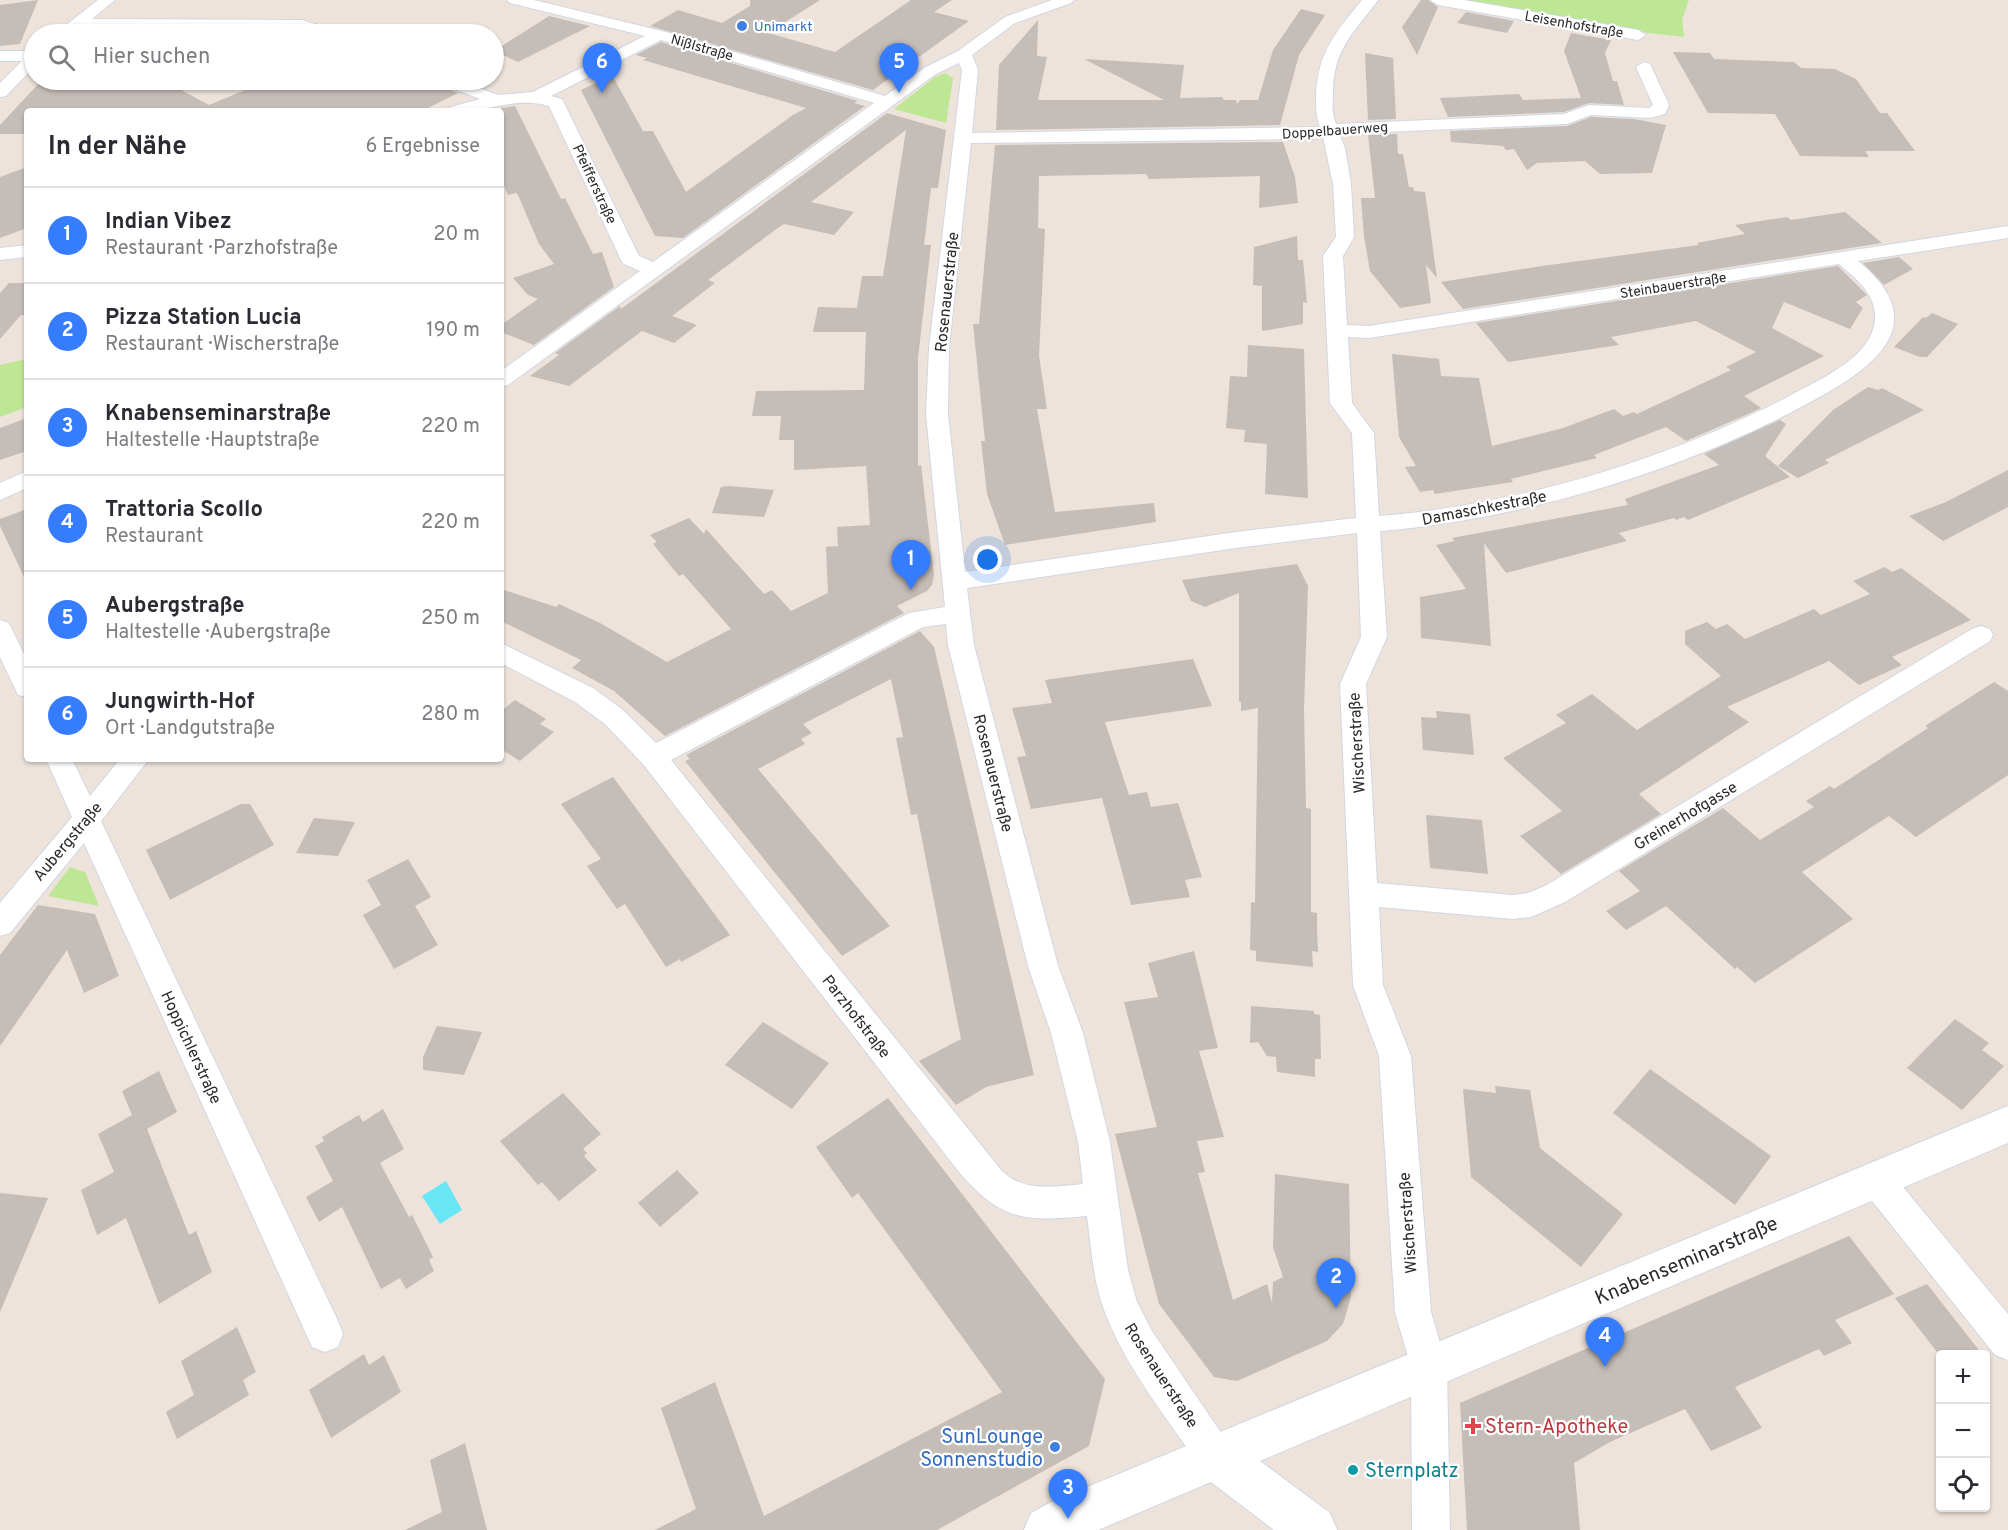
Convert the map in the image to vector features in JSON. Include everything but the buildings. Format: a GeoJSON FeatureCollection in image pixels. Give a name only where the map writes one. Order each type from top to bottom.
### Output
{"type":"FeatureCollection","features":[{"type":"Feature","properties":{"kind":"street"},"geometry":{"type":"LineString","coordinates":[[77,24],[107,0]]}},
{"type":"Feature","properties":{"kind":"street","name":"Nißlstraße"},"geometry":{"type":"LineString","coordinates":[[515,0],[545,3],[887,102]]}},
{"type":"Feature","properties":{"kind":"street"},"geometry":{"type":"LineString","coordinates":[[504,379],[930,71],[964,54],[1000,26],[1021,14],[1066,0]]}},
{"type":"Feature","properties":{"kind":"street","name":"Wischerstraße"},"geometry":{"type":"LineString","coordinates":[[1370,0],[1340,36],[1330,56],[1323,95],[1324,116],[1331,130],[1342,184],[1345,237],[1333,256],[1341,403],[1363,433],[1374,637],[1353,684],[1368,985],[1395,1056],[1413,1312],[1429,1367]]}},
{"type":"Feature","properties":{"kind":"street","name":"Leisenhofstraße"},"geometry":{"type":"LineString","coordinates":[[1438,0],[1638,35]]}},
{"type":"Feature","properties":{"kind":"street"},"geometry":{"type":"LineString","coordinates":[[999,3],[1021,14]]}},
{"type":"Feature","properties":{"kind":"street"},"geometry":{"type":"LineString","coordinates":[[468,108],[496,100],[536,97],[660,35]]}},
{"type":"Feature","properties":{"kind":"street","name":"Rosenauerstraße"},"geometry":{"type":"LineString","coordinates":[[964,54],[970,70],[939,348],[937,414],[961,645],[1043,966],[1067,1033],[1094,1142],[1111,1270],[1120,1307],[1139,1344],[1215,1456]]}},
{"type":"Feature","properties":{"kind":"street"},"geometry":{"type":"LineString","coordinates":[[0,57],[24,57]]}},
{"type":"Feature","properties":{"kind":"street"},"geometry":{"type":"LineString","coordinates":[[0,92],[24,67]]}},
{"type":"Feature","properties":{"kind":"street","name":"Doppelbauerweg"},"geometry":{"type":"LineString","coordinates":[[962,138],[1301,134],[1346,127],[1567,120],[1589,110],[1650,113],[1659,110],[1660,105],[1644,68]]}},
{"type":"Feature","properties":{"kind":"street"},"geometry":{"type":"LineString","coordinates":[[470,90],[496,100]]}},
{"type":"Feature","properties":{"kind":"street","name":"Pfeifferstraße"},"geometry":{"type":"LineString","coordinates":[[536,97],[556,102],[631,260],[654,270]]}},
{"type":"Feature","properties":{"kind":"street","name":"Steinbauerstraße"},"geometry":{"type":"LineString","coordinates":[[1337,331],[1369,332],[2008,232]]}},
{"type":"Feature","properties":{"kind":"street"},"geometry":{"type":"LineString","coordinates":[[0,270],[15,260],[15,252]]}},
{"type":"Feature","properties":{"kind":"street","name":"Damaschkestraße"},"geometry":{"type":"LineString","coordinates":[[954,581],[988,578],[1318,529],[1407,521],[1467,511],[1549,494],[1610,478],[1684,453],[1746,426],[1805,396],[1840,376],[1868,353],[1880,338],[1885,321],[1884,306],[1879,293],[1843,258]]}},
{"type":"Feature","properties":{"kind":"street"},"geometry":{"type":"LineString","coordinates":[[0,493],[24,480]]}},
{"type":"Feature","properties":{"kind":"street"},"geometry":{"type":"LineString","coordinates":[[652,757],[918,619],[958,614]]}},
{"type":"Feature","properties":{"kind":"street"},"geometry":{"type":"LineString","coordinates":[[0,629],[24,681]]}},
{"type":"Feature","properties":{"kind":"street","name":"Greinerhofgasse"},"geometry":{"type":"LineString","coordinates":[[1363,894],[1513,907],[1531,905],[1555,894],[1981,635]]}},
{"type":"Feature","properties":{"kind":"street","name":"Parzhofstraße"},"geometry":{"type":"LineString","coordinates":[[504,654],[584,695],[614,717],[652,757],[971,1161],[998,1191],[1016,1199],[1039,1202],[1102,1199]]}},
{"type":"Feature","properties":{"kind":"street","name":"Hoppichlerstraße"},"geometry":{"type":"LineString","coordinates":[[60,762],[325,1334]]}},
{"type":"Feature","properties":{"kind":"street","name":"Aubergstraße"},"geometry":{"type":"LineString","coordinates":[[0,924],[134,762]]}},
{"type":"Feature","properties":{"kind":"street","name":"Knabenseminarstraße"},"geometry":{"type":"LineString","coordinates":[[1048,1530],[1068,1519],[1215,1456],[1877,1181],[2008,1124]]}},
{"type":"Feature","properties":{"kind":"street"},"geometry":{"type":"LineString","coordinates":[[1877,1181],[2008,1342]]}},
{"type":"Feature","properties":{"kind":"street"},"geometry":{"type":"LineString","coordinates":[[1429,1367],[1431,1530]]}},
{"type":"Feature","properties":{"kind":"street"},"geometry":{"type":"LineString","coordinates":[[1215,1456],[1313,1530]]}},
{"type":"Feature","properties":{"kind":"green space"},"geometry":{"type":"Polygon","coordinates":[[[1453,0],[1689,0],[1682,20],[1684,37],[1621,30],[1453,0]]]}},
{"type":"Feature","properties":{"kind":"green space"},"geometry":{"type":"Polygon","coordinates":[[[945,73],[953,78],[946,123],[894,109],[935,77],[945,73]]]}},
{"type":"Feature","properties":{"kind":"green space"},"geometry":{"type":"Polygon","coordinates":[[[24,360],[24,408],[0,417],[0,365],[24,360]]]}},
{"type":"Feature","properties":{"kind":"green space"},"geometry":{"type":"Polygon","coordinates":[[[70,867],[85,872],[99,906],[48,896],[70,867]]]}},
{"type":"Feature","properties":{"kind":"water"},"geometry":{"type":"Polygon","coordinates":[[[446,1181],[462,1210],[440,1224],[422,1196],[446,1181]]]}},
{"type":"Feature","properties":{"kind":"place","name":"Unimarkt"},"geometry":{"type":"Point","coordinates":[742,26]}},
{"type":"Feature","properties":{"kind":"place","name":"Jungwirth-Hof"},"geometry":{"type":"Point","coordinates":[602,93]}},
{"type":"Feature","properties":{"kind":"place","name":"Aubergstraße"},"geometry":{"type":"Point","coordinates":[899,93]}},
{"type":"Feature","properties":{"kind":"place","name":"Indian Vibez"},"geometry":{"type":"Point","coordinates":[911,590]}},
{"type":"Feature","properties":{"kind":"place","name":"Pizza Station Lucia"},"geometry":{"type":"Point","coordinates":[1336,1308]}},
{"type":"Feature","properties":{"kind":"place","name":"Trattoria Scollo"},"geometry":{"type":"Point","coordinates":[1605,1367]}},
{"type":"Feature","properties":{"kind":"place","name":"Stern-Apotheke"},"geometry":{"type":"Point","coordinates":[1473,1426]}},
{"type":"Feature","properties":{"kind":"place","name":"SunLounge Sonnenstudio"},"geometry":{"type":"Point","coordinates":[1055,1447]}},
{"type":"Feature","properties":{"kind":"place","name":"Sternplatz"},"geometry":{"type":"Point","coordinates":[1353,1470]}},
{"type":"Feature","properties":{"kind":"place","name":"Knabenseminarstraße"},"geometry":{"type":"Point","coordinates":[1068,1519]}}]}
